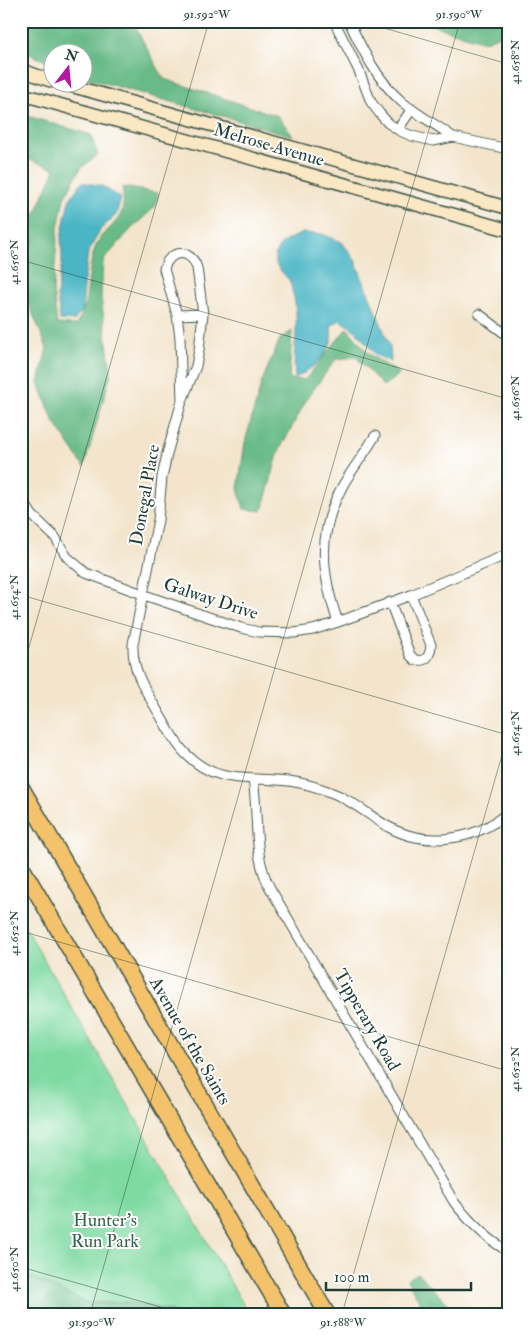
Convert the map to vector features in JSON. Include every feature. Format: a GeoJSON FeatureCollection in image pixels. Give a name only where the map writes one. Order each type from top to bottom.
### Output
{"type":"FeatureCollection","features":[{"type":"Feature","properties":{"kind":"highway","name":"Avenue of the Saints"},"geometry":{"type":"LineString","coordinates":[[21,787],[327,1314]]}},
{"type":"Feature","properties":{"kind":"highway"},"geometry":{"type":"LineString","coordinates":[[21,866],[283,1314]]}},
{"type":"Feature","properties":{"kind":"main road"},"geometry":{"type":"LineString","coordinates":[[21,70],[42,77]]}},
{"type":"Feature","properties":{"kind":"main road","name":"Melrose Avenue"},"geometry":{"type":"LineString","coordinates":[[92,92],[508,208]]}},
{"type":"Feature","properties":{"kind":"main road","name":"Melrose Avenue"},"geometry":{"type":"LineString","coordinates":[[21,94],[508,230]]}},
{"type":"Feature","properties":{"kind":"street"},"geometry":{"type":"LineString","coordinates":[[334,21],[371,102],[380,114],[398,129],[412,136],[434,141],[453,137],[508,149]]}},
{"type":"Feature","properties":{"kind":"street"},"geometry":{"type":"LineString","coordinates":[[349,21],[377,74],[386,86],[412,109],[437,124],[453,137]]}},
{"type":"Feature","properties":{"kind":"street"},"geometry":{"type":"LineString","coordinates":[[398,129],[412,109]]}},
{"type":"Feature","properties":{"kind":"street","name":"Donegal Place"},"geometry":{"type":"LineString","coordinates":[[182,401],[182,364],[177,315],[164,269],[165,263],[177,254],[190,256],[195,261],[200,284],[203,314],[196,366],[182,401],[162,477],[158,520],[134,644],[135,667],[140,682],[172,736],[187,755],[212,772],[226,777],[290,781],[331,792],[392,828],[412,836],[428,839],[445,839],[476,832],[508,812]]}},
{"type":"Feature","properties":{"kind":"street"},"geometry":{"type":"LineString","coordinates":[[177,315],[203,314]]}},
{"type":"Feature","properties":{"kind":"street"},"geometry":{"type":"LineString","coordinates":[[479,314],[508,336]]}},
{"type":"Feature","properties":{"kind":"street"},"geometry":{"type":"LineString","coordinates":[[338,622],[325,577],[325,540],[335,502],[344,484],[375,436]]}},
{"type":"Feature","properties":{"kind":"street","name":"Galway Drive"},"geometry":{"type":"LineString","coordinates":[[21,497],[32,515],[54,537],[67,557],[76,566],[97,578],[241,628],[259,632],[294,633],[313,630],[411,594],[508,554]]}},
{"type":"Feature","properties":{"kind":"street"},"geometry":{"type":"LineString","coordinates":[[390,602],[410,655],[415,660],[422,661],[428,658],[431,646],[411,594]]}},
{"type":"Feature","properties":{"kind":"street","name":"Tipperary Road"},"geometry":{"type":"LineString","coordinates":[[253,779],[258,852],[260,864],[270,888],[454,1202],[475,1227],[488,1238],[508,1250]]}},
{"type":"Feature","properties":{"kind":"green space"},"geometry":{"type":"Polygon","coordinates":[[[21,21],[132,21],[164,79],[278,116],[293,136],[92,80],[92,42],[42,42],[42,59],[21,50],[21,21]]]}},
{"type":"Feature","properties":{"kind":"green space"},"geometry":{"type":"Polygon","coordinates":[[[428,21],[508,21],[508,31],[484,42],[429,24],[428,21]]]}},
{"type":"Feature","properties":{"kind":"green space"},"geometry":{"type":"Polygon","coordinates":[[[21,114],[91,135],[98,155],[81,168],[64,198],[58,228],[53,290],[57,324],[76,325],[81,315],[85,305],[94,250],[101,237],[121,214],[123,205],[122,187],[158,193],[155,207],[132,228],[103,261],[101,297],[111,373],[84,467],[53,420],[39,383],[47,348],[26,297],[21,263],[21,232],[31,224],[55,169],[21,156],[21,114]]]}},
{"type":"Feature","properties":{"kind":"green space"},"geometry":{"type":"Polygon","coordinates":[[[347,328],[369,354],[400,374],[383,386],[356,357],[336,359],[308,397],[279,451],[262,511],[244,509],[238,489],[245,442],[262,381],[280,339],[292,331],[289,379],[305,380],[347,328]]]}},
{"type":"Feature","properties":{"kind":"green space","name":"Hunter's Run Park"},"geometry":{"type":"Polygon","coordinates":[[[21,920],[249,1314],[21,1314],[21,920]]]}},
{"type":"Feature","properties":{"kind":"green space"},"geometry":{"type":"Polygon","coordinates":[[[22,1273],[87,1303],[127,1302],[173,1311],[179,1314],[26,1314],[21,1308],[22,1273]]]}},
{"type":"Feature","properties":{"kind":"green space"},"geometry":{"type":"Polygon","coordinates":[[[418,1273],[457,1314],[427,1314],[407,1280],[418,1273]]]}},
{"type":"Feature","properties":{"kind":"water"},"geometry":{"type":"Polygon","coordinates":[[[82,182],[102,186],[121,198],[116,215],[100,230],[88,253],[82,311],[74,321],[60,320],[57,295],[62,261],[61,237],[69,200],[82,182]]]}},
{"type":"Feature","properties":{"kind":"water"},"geometry":{"type":"Polygon","coordinates":[[[303,233],[322,234],[342,242],[355,260],[390,346],[391,362],[376,355],[356,331],[340,320],[331,326],[331,342],[321,359],[306,372],[295,378],[296,307],[290,282],[278,268],[275,257],[282,244],[303,233]]]}},
{"type":"Feature","properties":{"kind":"waterway"},"geometry":{"type":"LineString","coordinates":[[21,1283],[26,1295],[27,1311],[30,1314]]}}]}
